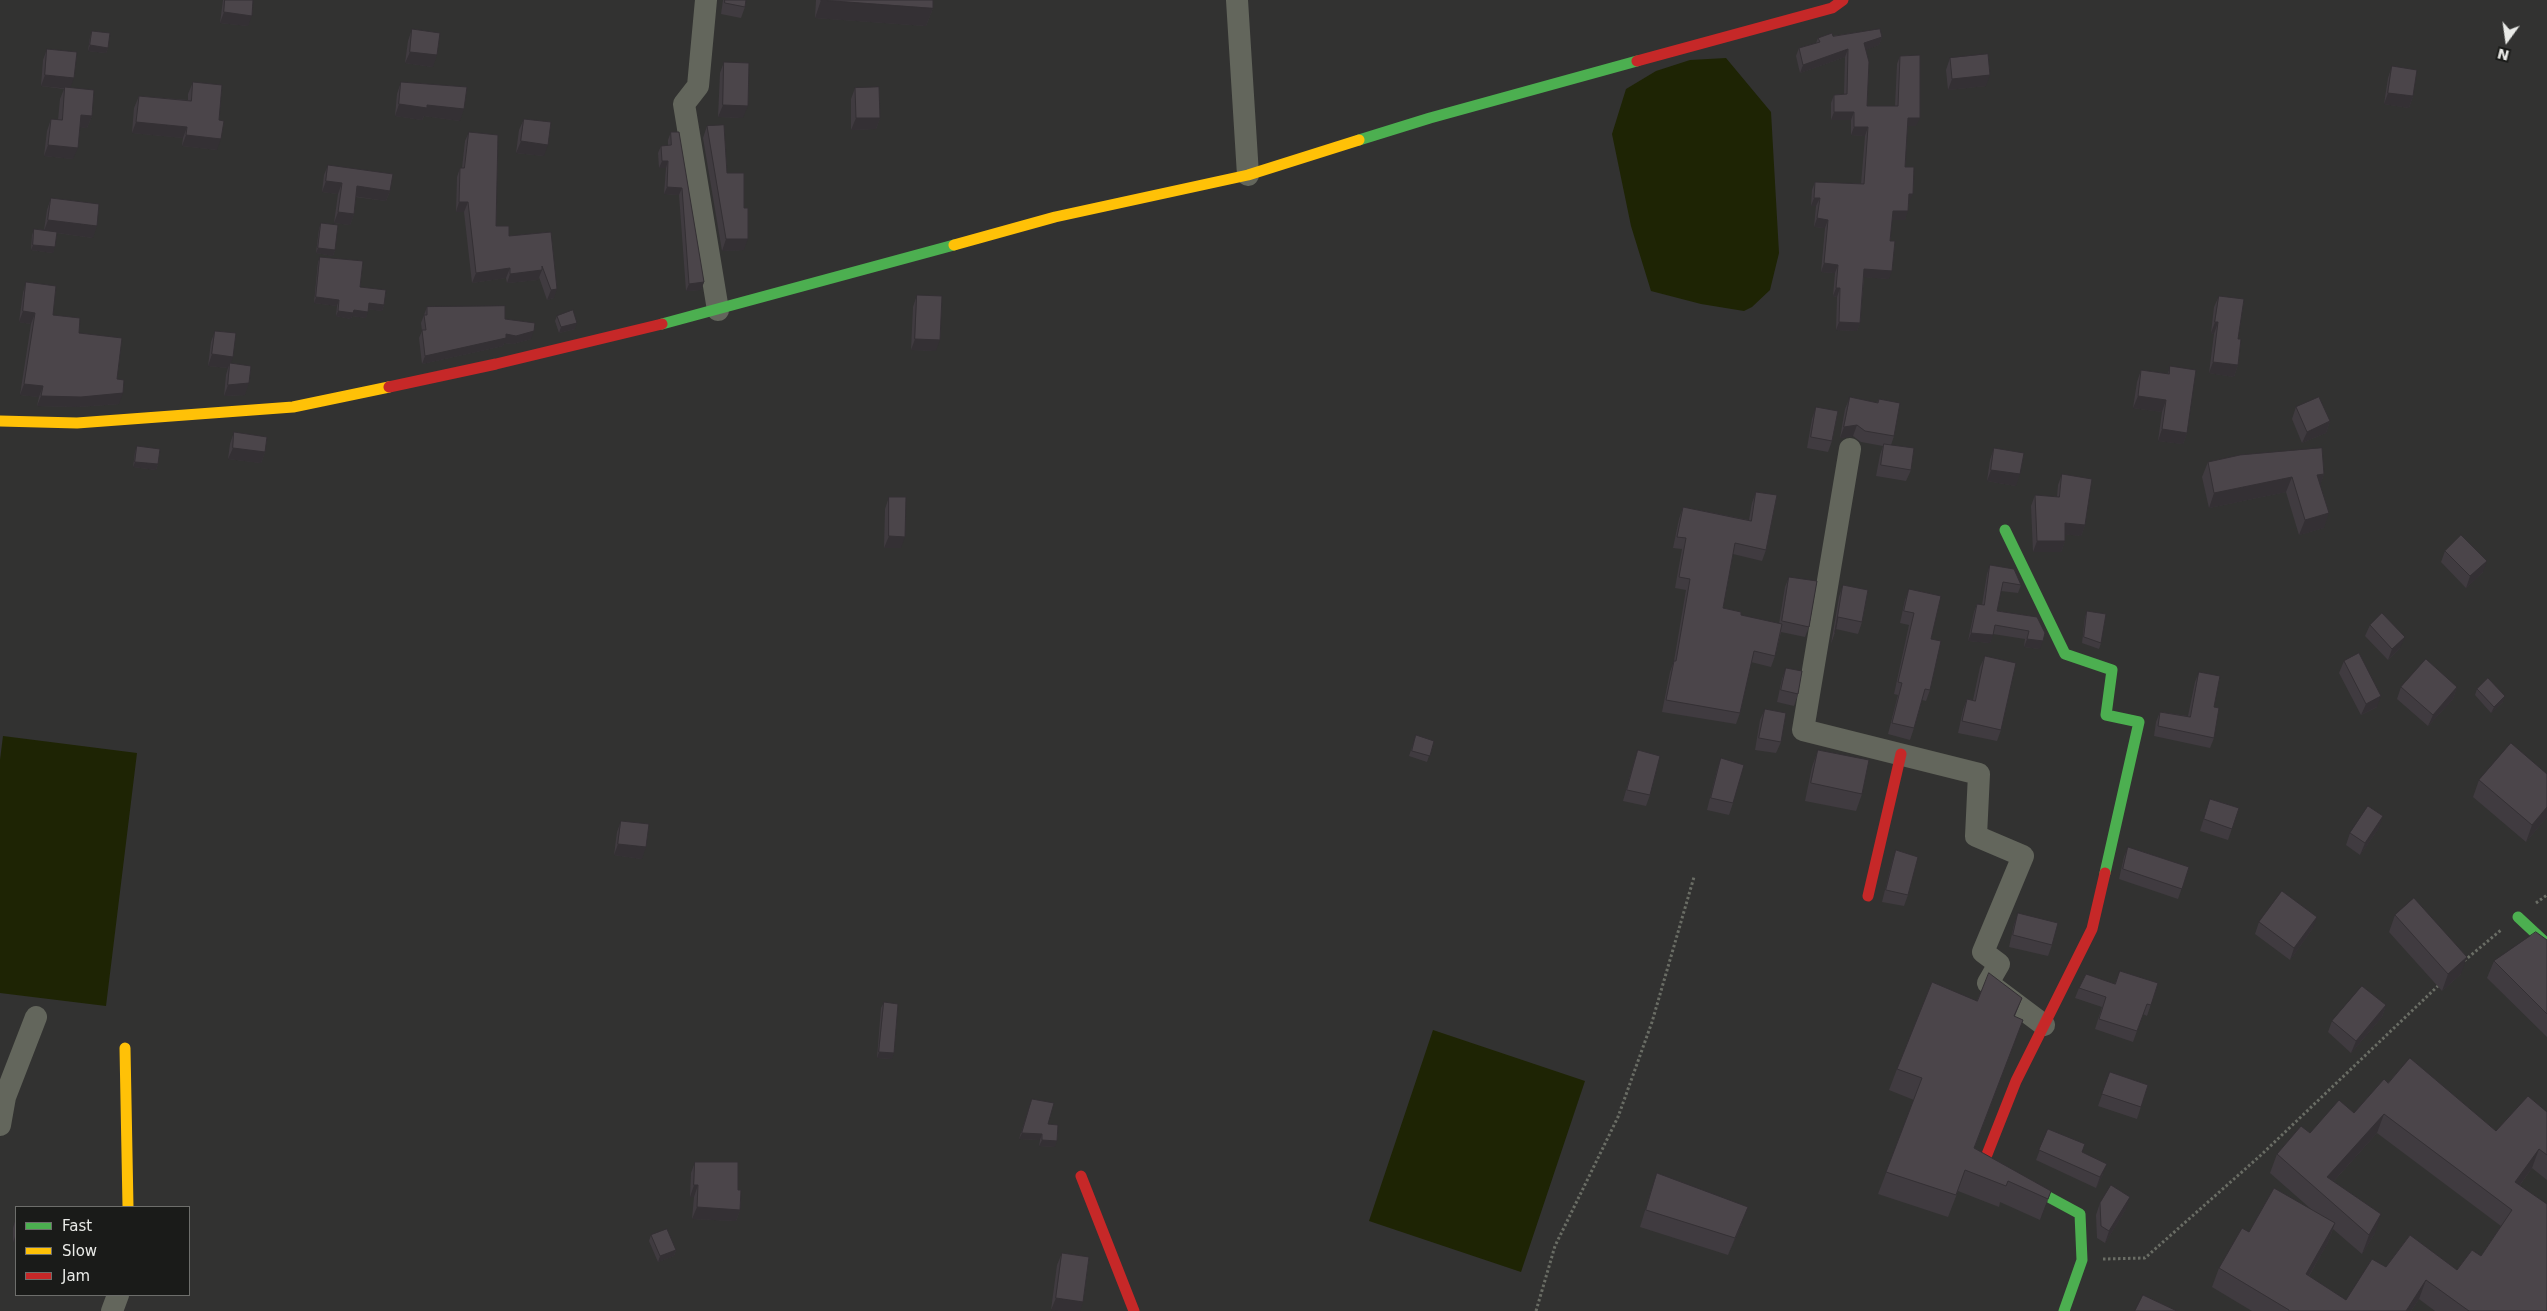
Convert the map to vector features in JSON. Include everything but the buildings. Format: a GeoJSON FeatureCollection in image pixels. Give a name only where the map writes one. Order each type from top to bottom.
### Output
{"type":"FeatureCollection","features":[{"type":"Feature","properties":{"kind":"street"},"geometry":{"type":"LineString","coordinates":[[706,0],[698,86],[684,104],[718,310]]}},
{"type":"Feature","properties":{"kind":"street"},"geometry":{"type":"LineString","coordinates":[[1237,0],[1248,175]]}},
{"type":"Feature","properties":{"kind":"street"},"geometry":{"type":"LineString","coordinates":[[0,421],[77,423],[293,407],[496,364],[718,310],[1055,216],[1248,175],[1430,118],[1832,8],[1843,0]]}},
{"type":"Feature","properties":{"kind":"street"},"geometry":{"type":"LineString","coordinates":[[1850,449],[1803,730],[1979,774],[1976,836],[2023,856],[1983,952],[1999,964],[1988,983],[2044,1025]]}},
{"type":"Feature","properties":{"kind":"street"},"geometry":{"type":"LineString","coordinates":[[2005,530],[2064,654],[2112,670],[2106,715],[2139,722],[2092,929],[2016,1081],[1984,1163],[2080,1214],[2082,1260],[2064,1311]]}},
{"type":"Feature","properties":{"kind":"street"},"geometry":{"type":"LineString","coordinates":[[1868,896],[1901,754]]}},
{"type":"Feature","properties":{"kind":"street"},"geometry":{"type":"LineString","coordinates":[[2518,917],[2547,944]]}},
{"type":"Feature","properties":{"kind":"street"},"geometry":{"type":"LineString","coordinates":[[0,1125],[5,1097],[36,1017]]}},
{"type":"Feature","properties":{"kind":"street"},"geometry":{"type":"LineString","coordinates":[[125,1048],[128,1206]]}},
{"type":"Feature","properties":{"kind":"street"},"geometry":{"type":"LineString","coordinates":[[1081,1176],[1134,1311]]}},
{"type":"Feature","properties":{"kind":"street"},"geometry":{"type":"LineString","coordinates":[[112,1311],[118,1296]]}},
{"type":"Feature","properties":{"kind":"path"},"geometry":{"type":"LineString","coordinates":[[1536,1311],[1555,1246],[1618,1117],[1652,1022],[1694,877]]}},
{"type":"Feature","properties":{"kind":"path"},"geometry":{"type":"LineString","coordinates":[[2463,962],[2547,895]]}},
{"type":"Feature","properties":{"kind":"path"},"geometry":{"type":"LineString","coordinates":[[2082,1260],[2145,1258],[2261,1154],[2442,982]]}},
{"type":"Feature","properties":{"kind":"shaded area"},"geometry":{"type":"Polygon","coordinates":[[[1726,58],[1771,112],[1779,253],[1770,290],[1752,307],[1744,311],[1701,304],[1651,291],[1631,226],[1612,134],[1626,89],[1656,71],[1690,60],[1726,58]]]}},
{"type":"Feature","properties":{"kind":"shaded area"},"geometry":{"type":"Polygon","coordinates":[[[3,736],[137,753],[106,1006],[0,993],[0,760],[3,736]]]}},
{"type":"Feature","properties":{"kind":"shaded area"},"geometry":{"type":"Polygon","coordinates":[[[1433,1030],[1585,1081],[1521,1272],[1369,1221],[1433,1030]]]}},
{"type":"Feature","properties":{"kind":"traffic: fast"},"geometry":{"type":"LineString","coordinates":[[1359,140],[1430,118],[1637,61]]}},
{"type":"Feature","properties":{"kind":"traffic: fast"},"geometry":{"type":"LineString","coordinates":[[662,324],[954,245]]}},
{"type":"Feature","properties":{"kind":"traffic: fast"},"geometry":{"type":"LineString","coordinates":[[2005,530],[2065,654],[2112,670],[2106,715],[2139,722],[2105,873]]}},
{"type":"Feature","properties":{"kind":"traffic: fast"},"geometry":{"type":"LineString","coordinates":[[2518,917],[2547,944]]}},
{"type":"Feature","properties":{"kind":"traffic: fast"},"geometry":{"type":"LineString","coordinates":[[1984,1162],[2080,1214],[2082,1260],[2064,1311]]}},
{"type":"Feature","properties":{"kind":"traffic: slow"},"geometry":{"type":"LineString","coordinates":[[954,245],[1055,217],[1248,175],[1359,140]]}},
{"type":"Feature","properties":{"kind":"traffic: slow"},"geometry":{"type":"LineString","coordinates":[[0,421],[77,423],[293,407],[389,387]]}},
{"type":"Feature","properties":{"kind":"traffic: slow"},"geometry":{"type":"LineString","coordinates":[[125,1048],[128,1206]]}},
{"type":"Feature","properties":{"kind":"traffic: jam"},"geometry":{"type":"LineString","coordinates":[[1637,61],[1832,8],[1843,0]]}},
{"type":"Feature","properties":{"kind":"traffic: jam"},"geometry":{"type":"LineString","coordinates":[[389,387],[496,364],[662,324]]}},
{"type":"Feature","properties":{"kind":"traffic: jam"},"geometry":{"type":"LineString","coordinates":[[1868,896],[1901,754]]}},
{"type":"Feature","properties":{"kind":"traffic: jam"},"geometry":{"type":"LineString","coordinates":[[1984,1162],[2016,1081],[2092,929],[2105,873]]}},
{"type":"Feature","properties":{"kind":"traffic: jam"},"geometry":{"type":"LineString","coordinates":[[1081,1176],[1134,1311]]}}]}
